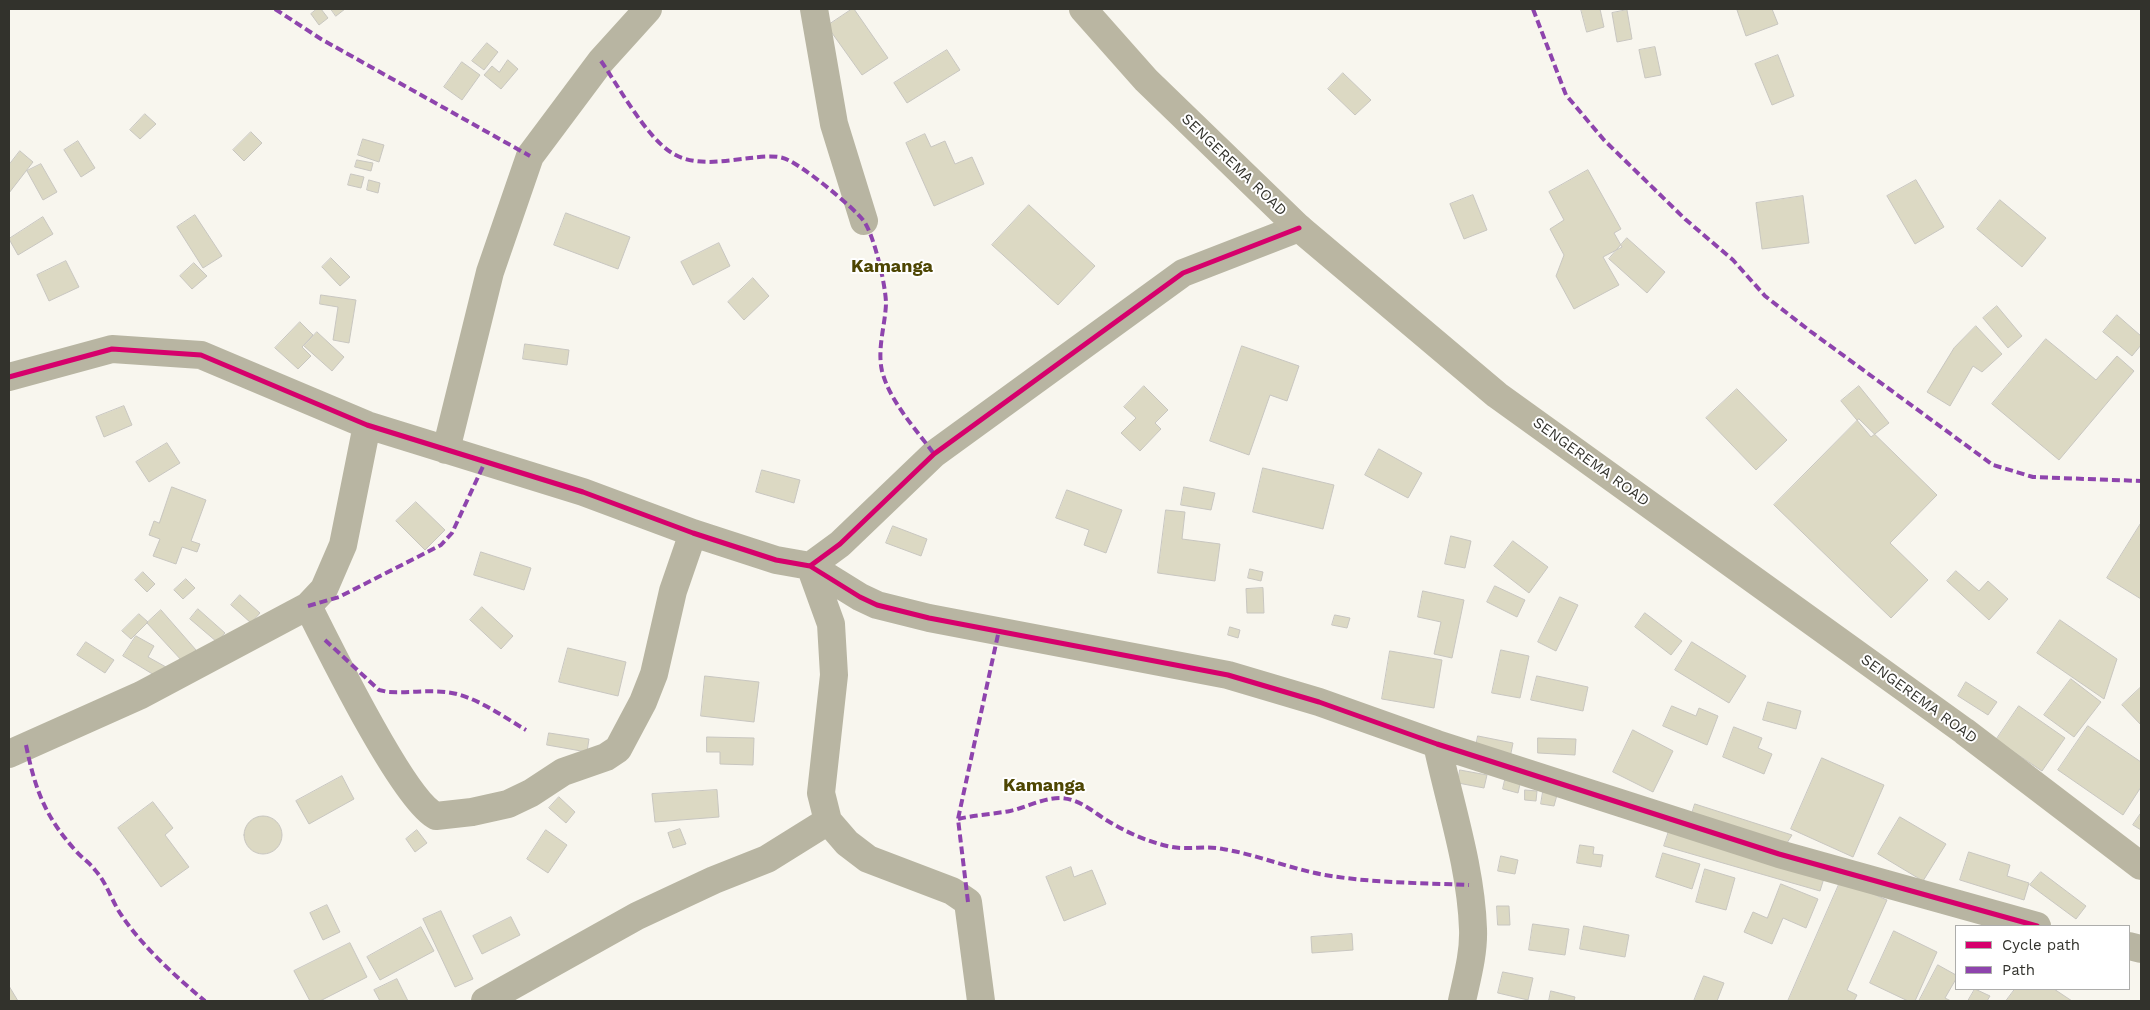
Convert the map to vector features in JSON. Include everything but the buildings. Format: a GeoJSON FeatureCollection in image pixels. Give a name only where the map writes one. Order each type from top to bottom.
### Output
{"type":"FeatureCollection","features":[{"type":"Feature","properties":{"kind":"main road","name":"SENGEREMA ROAD"},"geometry":{"type":"LineString","coordinates":[[1082,9],[1146,80],[1299,228],[1497,395],[1964,731],[2141,866]]}},
{"type":"Feature","properties":{"kind":"street"},"geometry":{"type":"LineString","coordinates":[[446,450],[490,272],[530,156],[601,60],[648,9]]}},
{"type":"Feature","properties":{"kind":"street"},"geometry":{"type":"LineString","coordinates":[[814,9],[834,124],[864,221]]}},
{"type":"Feature","properties":{"kind":"street"},"geometry":{"type":"LineString","coordinates":[[810,566],[840,544],[934,454],[1183,272],[1299,228]]}},
{"type":"Feature","properties":{"kind":"street"},"geometry":{"type":"LineString","coordinates":[[9,378],[112,349],[201,355],[367,425],[583,492],[693,533],[776,560],[810,566],[860,597],[877,605],[929,618],[1228,675],[1318,702],[1437,744],[1779,854],[2034,925]]}},
{"type":"Feature","properties":{"kind":"street"},"geometry":{"type":"LineString","coordinates":[[9,754],[141,695],[308,606],[324,589],[343,545],[367,425]]}},
{"type":"Feature","properties":{"kind":"street"},"geometry":{"type":"LineString","coordinates":[[308,606],[382,744],[420,802],[436,816],[472,812],[519,800],[556,776],[606,757],[618,749],[643,702],[654,674],[673,591],[693,533]]}},
{"type":"Feature","properties":{"kind":"street"},"geometry":{"type":"LineString","coordinates":[[810,566],[831,624],[834,676],[821,793],[828,821],[847,843],[868,859],[952,891],[968,902],[981,1001]]}},
{"type":"Feature","properties":{"kind":"street"},"geometry":{"type":"LineString","coordinates":[[1437,744],[1469,885],[1473,931],[1468,977],[1462,1001]]}},
{"type":"Feature","properties":{"kind":"street"},"geometry":{"type":"LineString","coordinates":[[485,1001],[637,916],[714,880],[767,859],[828,821]]}},
{"type":"Feature","properties":{"kind":"marked path"},"geometry":{"type":"LineString","coordinates":[[275,9],[321,39],[530,156]]}},
{"type":"Feature","properties":{"kind":"marked path"},"geometry":{"type":"LineString","coordinates":[[1533,9],[1566,95],[1604,140],[1685,219],[1733,260],[1765,296],[1810,331],[1993,465],[2033,477],[2141,481]]}},
{"type":"Feature","properties":{"kind":"marked path"},"geometry":{"type":"LineString","coordinates":[[601,61],[652,136],[672,153],[700,162],[766,156],[783,158],[791,161],[825,186],[849,205],[863,220],[875,248],[882,273],[885,296],[886,304],[880,354],[882,371],[897,404],[934,454]]}},
{"type":"Feature","properties":{"kind":"marked path"},"geometry":{"type":"LineString","coordinates":[[308,606],[339,597],[441,545],[452,533],[485,462]]}},
{"type":"Feature","properties":{"kind":"marked path"},"geometry":{"type":"LineString","coordinates":[[968,902],[958,819],[999,630]]}},
{"type":"Feature","properties":{"kind":"marked path"},"geometry":{"type":"LineString","coordinates":[[325,640],[379,690],[388,692],[439,691],[456,694],[488,707],[526,730]]}},
{"type":"Feature","properties":{"kind":"marked path"},"geometry":{"type":"LineString","coordinates":[[26,745],[38,789],[56,826],[99,875],[118,911],[130,928],[172,972],[205,1001]]}},
{"type":"Feature","properties":{"kind":"marked path"},"geometry":{"type":"LineString","coordinates":[[958,819],[1010,811],[1041,801],[1061,798],[1080,803],[1136,836],[1167,846],[1223,849],[1343,878],[1469,885]]}},
{"type":"Feature","properties":{"kind":"cycle path"},"geometry":{"type":"LineString","coordinates":[[9,377],[112,349],[201,355],[367,425],[583,492],[693,533],[776,560],[810,566],[840,544],[934,454],[1183,273],[1299,228]]}},
{"type":"Feature","properties":{"kind":"cycle path"},"geometry":{"type":"LineString","coordinates":[[810,566],[860,597],[877,605],[929,618],[1228,675],[1319,702],[1437,744],[1779,854],[2033,925]]}},
{"type":"Feature","properties":{"kind":"district","name":"Kamanga"},"geometry":{"type":"Point","coordinates":[892,267]}},
{"type":"Feature","properties":{"kind":"district","name":"Kamanga"},"geometry":{"type":"Point","coordinates":[1044,786]}}]}
